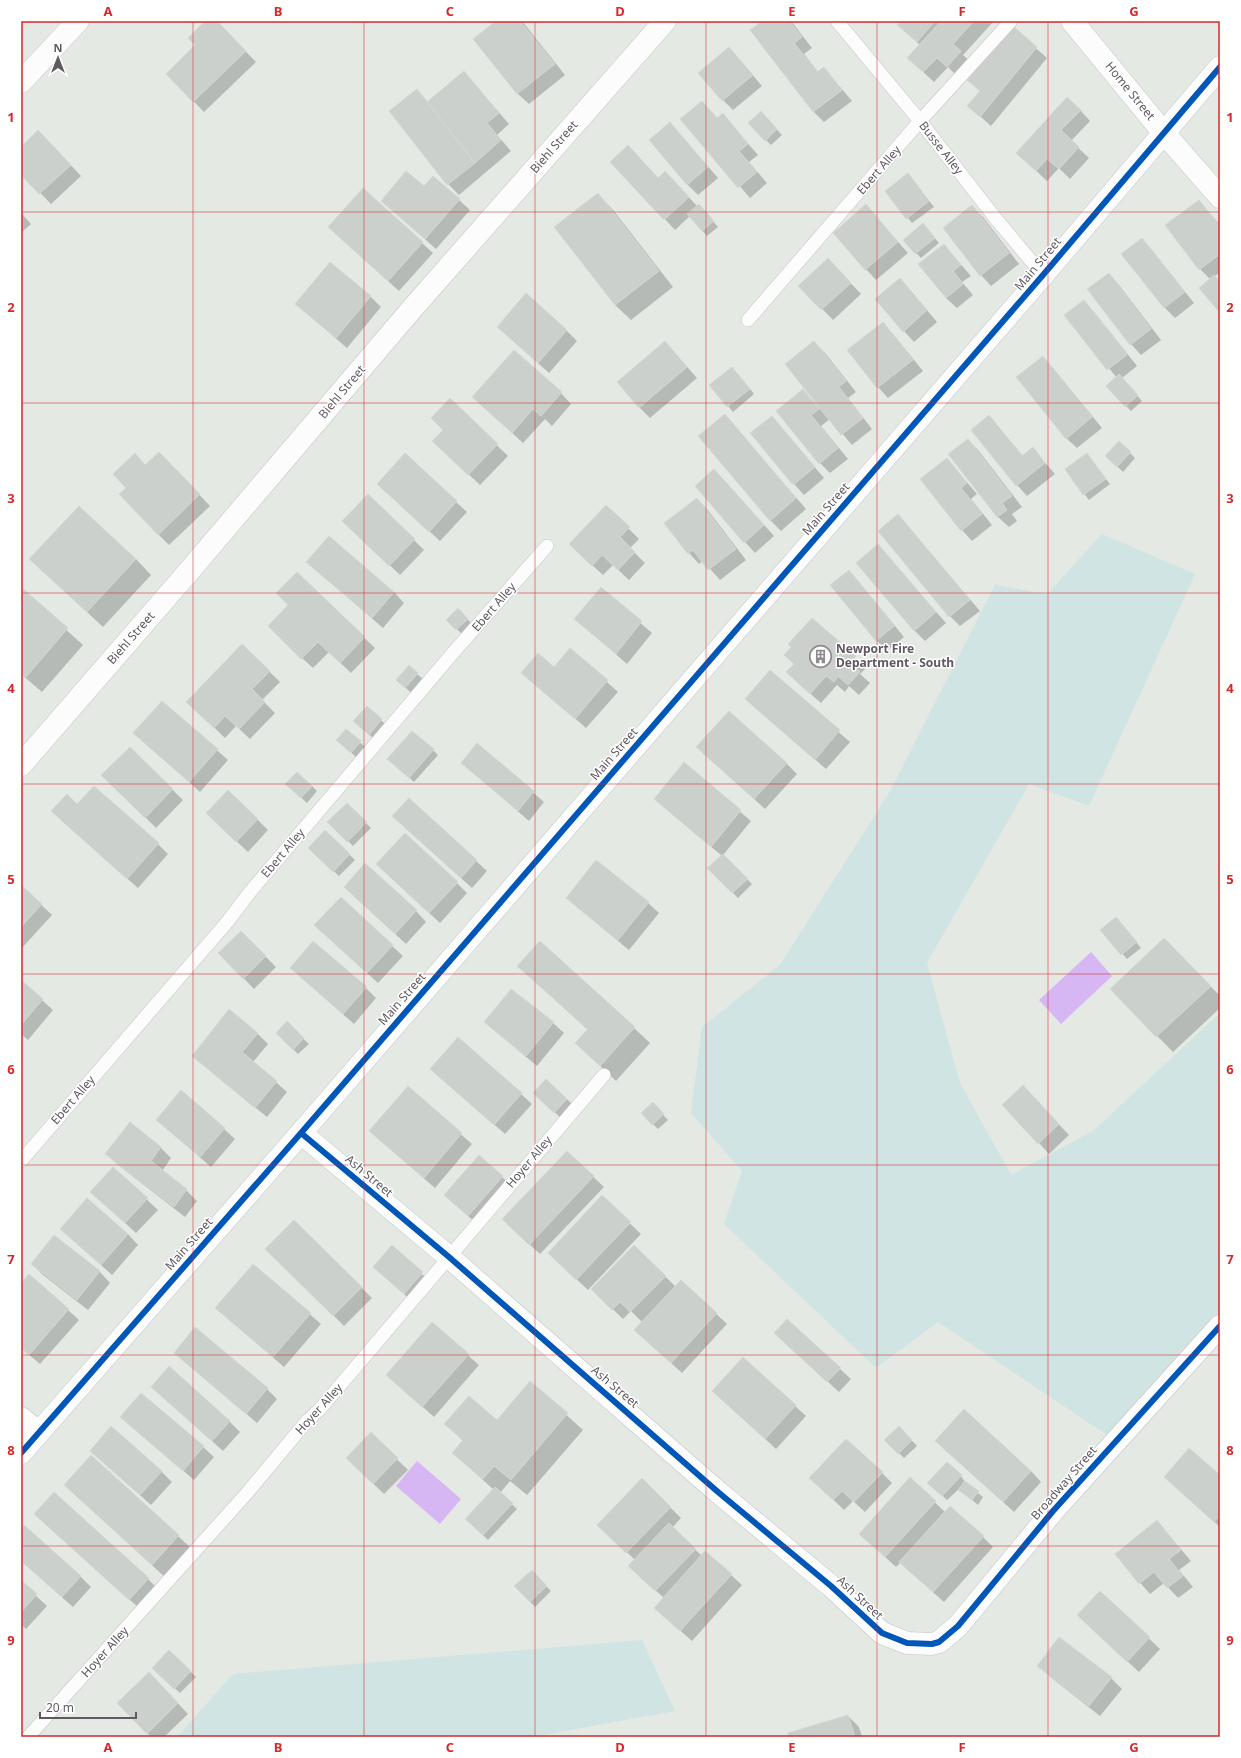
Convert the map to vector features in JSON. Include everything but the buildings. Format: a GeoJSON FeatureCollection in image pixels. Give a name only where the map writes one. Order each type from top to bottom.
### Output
{"type":"FeatureCollection","features":[{"type":"Feature","properties":{"kind":"street"},"geometry":{"type":"LineString","coordinates":[[21,82],[78,21]]}},
{"type":"Feature","properties":{"kind":"street","name":"Biehl Street"},"geometry":{"type":"LineString","coordinates":[[21,765],[190,570],[411,310],[664,21]]}},
{"type":"Feature","properties":{"kind":"street","name":"Home Street"},"geometry":{"type":"LineString","coordinates":[[1072,21],[1163,132],[1220,197]]}},
{"type":"Feature","properties":{"kind":"street","name":"Main Street"},"geometry":{"type":"LineString","coordinates":[[21,1453],[301,1133],[1043,275],[1163,132],[1220,67]]}},
{"type":"Feature","properties":{"kind":"street","name":"Ash Street"},"geometry":{"type":"LineString","coordinates":[[301,1133],[449,1257],[718,1492],[831,1586],[882,1633],[907,1643],[920,1644]]}},
{"type":"Feature","properties":{"kind":"street","name":"Broadway Street"},"geometry":{"type":"LineString","coordinates":[[920,1644],[932,1644],[939,1642],[958,1626],[1053,1511],[1220,1326]]}},
{"type":"Feature","properties":{"kind":"street"},"geometry":{"type":"LineString","coordinates":[[21,1418],[38,1432]]}},
{"type":"Feature","properties":{"kind":"lane","name":"Busse Alley"},"geometry":{"type":"LineString","coordinates":[[836,21],[920,121],[996,219],[1043,275]]}},
{"type":"Feature","properties":{"kind":"lane","name":"Ebert Alley"},"geometry":{"type":"LineString","coordinates":[[748,320],[920,121],[1011,21]]}},
{"type":"Feature","properties":{"kind":"lane","name":"Ebert Alley"},"geometry":{"type":"LineString","coordinates":[[21,1161],[228,920],[250,892],[452,654],[547,546]]}},
{"type":"Feature","properties":{"kind":"lane","name":"Hoyer Alley"},"geometry":{"type":"LineString","coordinates":[[28,1737],[247,1493],[604,1075]]}},
{"type":"Feature","properties":{"kind":"shaded area"},"geometry":{"type":"Polygon","coordinates":[[[1102,534],[1195,574],[1089,806],[1029,784],[927,963],[960,1083],[1011,1175],[1093,1131],[1220,1013],[1220,1326],[1116,1441],[938,1322],[876,1368],[724,1224],[742,1171],[691,1113],[702,1027],[780,965],[889,793],[995,585],[1047,594],[1102,534]]]}},
{"type":"Feature","properties":{"kind":"shaded area"},"geometry":{"type":"Polygon","coordinates":[[[1091,952],[1112,976],[1061,1024],[1039,1000],[1091,952]]]}},
{"type":"Feature","properties":{"kind":"shaded area"},"geometry":{"type":"Polygon","coordinates":[[[417,1461],[461,1499],[440,1524],[396,1486],[417,1461]]]}},
{"type":"Feature","properties":{"kind":"shaded area"},"geometry":{"type":"Polygon","coordinates":[[[642,1640],[675,1711],[532,1737],[177,1737],[233,1674],[642,1640]]]}},
{"type":"Feature","properties":{"kind":"cycle path"},"geometry":{"type":"LineString","coordinates":[[21,1453],[301,1133],[1043,275],[1220,67]]}},
{"type":"Feature","properties":{"kind":"cycle path"},"geometry":{"type":"LineString","coordinates":[[301,1133],[449,1257],[718,1492],[831,1586],[882,1633],[907,1643],[932,1644],[939,1642],[958,1626],[1053,1511],[1220,1326]]}},
{"type":"Feature","properties":{"kind":"place","name":"Newport Fire Department - South"},"geometry":{"type":"Point","coordinates":[820,656]}}]}
